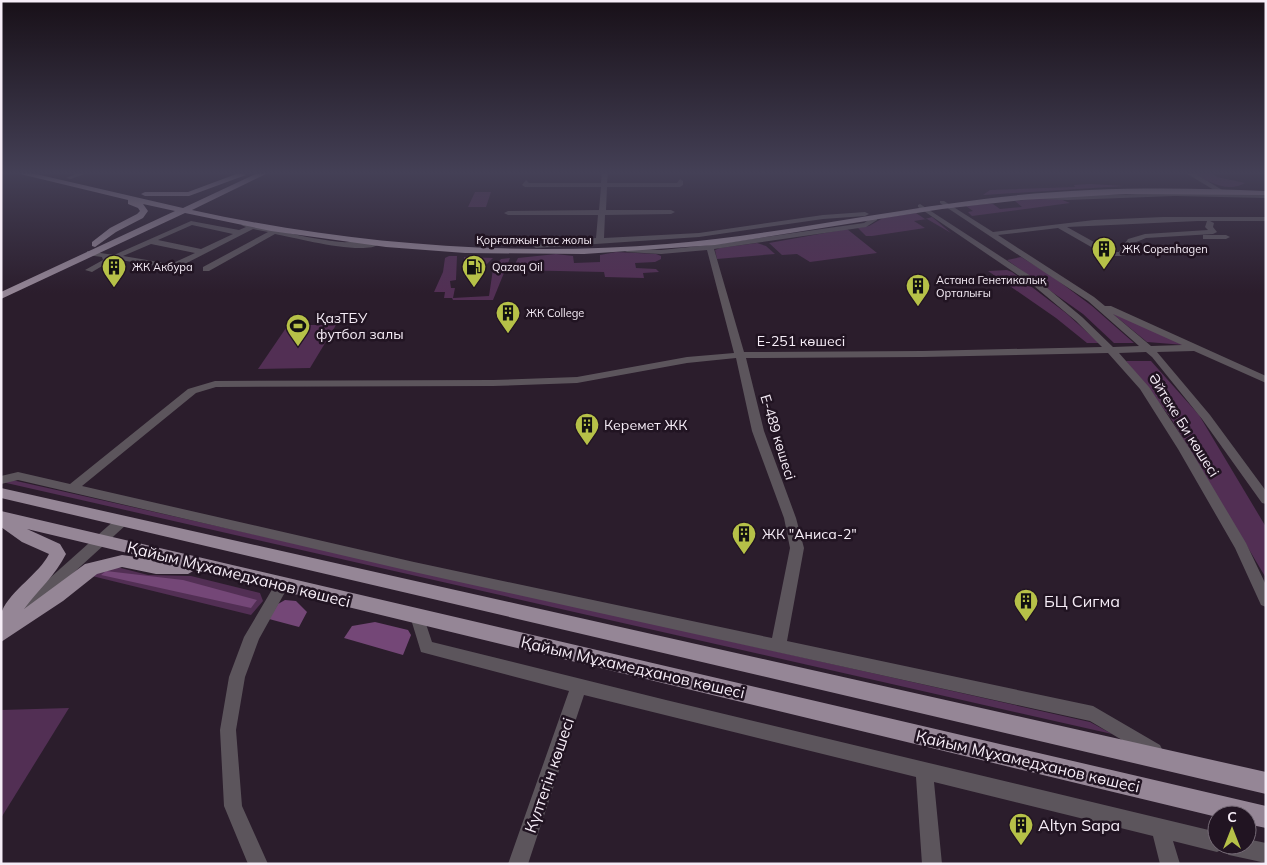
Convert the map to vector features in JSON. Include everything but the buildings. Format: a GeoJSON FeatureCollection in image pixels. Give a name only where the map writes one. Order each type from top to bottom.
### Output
{"type":"FeatureCollection","features":[{"type":"Feature","properties":{"kind":"main road"},"geometry":{"type":"LineString","coordinates":[[91,251],[142,212]]}},
{"type":"Feature","properties":{"kind":"main road"},"geometry":{"type":"LineString","coordinates":[[1,296],[169,212]]}},
{"type":"Feature","properties":{"kind":"main road","name":"Қорғалжын тас жолы"},"geometry":{"type":"LineString","coordinates":[[218,212],[238,216],[293,232],[376,244],[489,252],[627,250],[770,235],[902,212]]}},
{"type":"Feature","properties":{"kind":"main road","name":"Қорғалжын тас жолы"},"geometry":{"type":"LineString","coordinates":[[220,212],[318,230],[384,239],[536,246],[596,245],[693,239],[880,212]]}},
{"type":"Feature","properties":{"kind":"main road"},"geometry":{"type":"LineString","coordinates":[[1,289],[91,251],[182,218],[238,216],[266,220]]}},
{"type":"Feature","properties":{"kind":"main road","name":"Қайым Мұхамедханов көшесі"},"geometry":{"type":"LineString","coordinates":[[1,493],[1266,783]]}},
{"type":"Feature","properties":{"kind":"main road"},"geometry":{"type":"LineString","coordinates":[[1,518],[28,538],[54,548],[58,554],[50,569],[33,584],[1,625]]}},
{"type":"Feature","properties":{"kind":"main road","name":"Қайым Мұхамедханов көшесі"},"geometry":{"type":"LineString","coordinates":[[1,518],[1266,817]]}},
{"type":"Feature","properties":{"kind":"main road"},"geometry":{"type":"LineString","coordinates":[[1,633],[57,596],[76,579],[106,564],[122,562],[156,567],[212,567]]}},
{"type":"Feature","properties":{"kind":"street"},"geometry":{"type":"LineString","coordinates":[[508,213],[568,212]]}},
{"type":"Feature","properties":{"kind":"street"},"geometry":{"type":"LineString","coordinates":[[600,240],[602,212]]}},
{"type":"Feature","properties":{"kind":"street","name":"Әйтеке Би көшесі"},"geometry":{"type":"LineString","coordinates":[[930,212],[1037,284],[1111,349],[1144,387],[1184,449],[1241,547],[1266,601]]}},
{"type":"Feature","properties":{"kind":"street","name":"Әйтеке Би көшесі"},"geometry":{"type":"LineString","coordinates":[[958,212],[1091,299],[1148,348],[1206,418],[1266,500]]}},
{"type":"Feature","properties":{"kind":"street"},"geometry":{"type":"LineString","coordinates":[[536,246],[600,240],[698,235],[746,229],[825,215],[864,214]]}},
{"type":"Feature","properties":{"kind":"street"},"geometry":{"type":"LineString","coordinates":[[238,216],[250,228],[330,244],[376,244]]}},
{"type":"Feature","properties":{"kind":"street"},"geometry":{"type":"LineString","coordinates":[[627,250],[661,252],[710,247],[866,225],[874,218]]}},
{"type":"Feature","properties":{"kind":"street"},"geometry":{"type":"LineString","coordinates":[[993,234],[1058,226],[1205,219],[1266,219]]}},
{"type":"Feature","properties":{"kind":"street"},"geometry":{"type":"LineString","coordinates":[[115,257],[191,223],[241,233]]}},
{"type":"Feature","properties":{"kind":"street"},"geometry":{"type":"LineString","coordinates":[[1058,226],[1110,254],[1121,254],[1131,241],[1145,236],[1213,232],[1209,227],[1210,223]]}},
{"type":"Feature","properties":{"kind":"street"},"geometry":{"type":"LineString","coordinates":[[91,251],[172,267],[250,228]]}},
{"type":"Feature","properties":{"kind":"street"},"geometry":{"type":"LineString","coordinates":[[206,269],[273,232]]}},
{"type":"Feature","properties":{"kind":"street"},"geometry":{"type":"LineString","coordinates":[[1192,236],[1226,237]]}},
{"type":"Feature","properties":{"kind":"street"},"geometry":{"type":"LineString","coordinates":[[977,244],[980,240],[986,238],[1003,241]]}},
{"type":"Feature","properties":{"kind":"street"},"geometry":{"type":"LineString","coordinates":[[150,241],[203,252]]}},
{"type":"Feature","properties":{"kind":"street","name":"Е-489 көшесі"},"geometry":{"type":"LineString","coordinates":[[710,247],[740,355],[758,431],[790,518],[797,548],[778,647]]}},
{"type":"Feature","properties":{"kind":"street"},"geometry":{"type":"LineString","coordinates":[[89,270],[110,259],[91,251]]}},
{"type":"Feature","properties":{"kind":"street"},"geometry":{"type":"LineString","coordinates":[[1091,299],[1266,380]]}},
{"type":"Feature","properties":{"kind":"street","name":"Е-251 көшесі"},"geometry":{"type":"LineString","coordinates":[[72,489],[192,391],[202,386],[215,384],[493,383],[577,380],[687,360],[740,355],[931,354],[1194,348]]}},
{"type":"Feature","properties":{"kind":"street"},"geometry":{"type":"LineString","coordinates":[[1,480],[18,476],[778,647],[1093,714],[1171,761]]}},
{"type":"Feature","properties":{"kind":"street"},"geometry":{"type":"LineString","coordinates":[[1,633],[122,521]]}},
{"type":"Feature","properties":{"kind":"street"},"geometry":{"type":"LineString","coordinates":[[258,864],[233,806],[228,730],[237,677],[249,645],[282,585]]}},
{"type":"Feature","properties":{"kind":"street"},"geometry":{"type":"LineString","coordinates":[[418,616],[426,647],[1207,840]]}},
{"type":"Feature","properties":{"kind":"street","name":"Күлтегін көшесі"},"geometry":{"type":"LineString","coordinates":[[518,864],[579,686]]}},
{"type":"Feature","properties":{"kind":"street"},"geometry":{"type":"LineString","coordinates":[[924,771],[932,864]]}},
{"type":"Feature","properties":{"kind":"street"},"geometry":{"type":"LineString","coordinates":[[1160,828],[1170,864]]}},
{"type":"Feature","properties":{"kind":"shaded area"},"geometry":{"type":"Polygon","coordinates":[[[968,212],[999,212],[972,216],[968,212]]]}},
{"type":"Feature","properties":{"kind":"shaded area"},"geometry":{"type":"Polygon","coordinates":[[[916,213],[925,219],[932,217],[951,233],[927,219],[914,221],[925,228],[872,236],[866,236],[858,228],[869,226],[883,218],[916,213]]]}},
{"type":"Feature","properties":{"kind":"shaded area"},"geometry":{"type":"Polygon","coordinates":[[[847,229],[877,253],[810,262],[797,254],[782,255],[769,243],[847,229]]]}},
{"type":"Feature","properties":{"kind":"shaded area"},"geometry":{"type":"Polygon","coordinates":[[[757,243],[766,246],[775,254],[717,259],[715,250],[720,248],[757,243]]]}},
{"type":"Feature","properties":{"kind":"shaded area"},"geometry":{"type":"Polygon","coordinates":[[[616,252],[656,254],[661,256],[661,259],[655,262],[635,263],[636,268],[656,269],[659,272],[643,273],[644,278],[605,277],[604,272],[512,270],[518,258],[556,254],[573,256],[574,263],[600,262],[600,255],[616,252]]]}},
{"type":"Feature","properties":{"kind":"shaded area"},"geometry":{"type":"Polygon","coordinates":[[[457,256],[456,280],[450,281],[451,288],[455,288],[453,298],[489,296],[493,269],[501,259],[510,258],[493,300],[453,300],[452,298],[444,298],[445,292],[434,292],[443,272],[445,258],[457,256]]]}},
{"type":"Feature","properties":{"kind":"shaded area"},"geometry":{"type":"Polygon","coordinates":[[[464,257],[493,258],[475,276],[464,276],[464,257]]]}},
{"type":"Feature","properties":{"kind":"shaded area"},"geometry":{"type":"Polygon","coordinates":[[[1021,257],[1049,274],[1092,306],[1134,343],[1114,343],[1083,314],[1007,260],[1021,257]]]}},
{"type":"Feature","properties":{"kind":"shaded area"},"geometry":{"type":"Polygon","coordinates":[[[1007,270],[1066,313],[1099,343],[1087,343],[1056,318],[988,271],[1007,270]]]}},
{"type":"Feature","properties":{"kind":"shaded area"},"geometry":{"type":"Polygon","coordinates":[[[1108,310],[1184,345],[1147,342],[1108,310]]]}},
{"type":"Feature","properties":{"kind":"shaded area","name":"ҚазТБУ футбол залы"},"geometry":{"type":"Polygon","coordinates":[[[288,325],[336,325],[310,368],[258,369],[288,325]]]}},
{"type":"Feature","properties":{"kind":"shaded area"},"geometry":{"type":"Polygon","coordinates":[[[1126,361],[1151,361],[1199,415],[1266,527],[1266,578],[1170,417],[1126,361]]]}},
{"type":"Feature","properties":{"kind":"shaded area"},"geometry":{"type":"Polygon","coordinates":[[[12,480],[1090,722],[1112,734],[2,482],[12,480]]]}},
{"type":"Feature","properties":{"kind":"shaded area"},"geometry":{"type":"Polygon","coordinates":[[[117,567],[148,575],[191,576],[260,593],[263,601],[251,615],[92,576],[97,571],[117,567]]]}},
{"type":"Feature","properties":{"kind":"shaded area"},"geometry":{"type":"Polygon","coordinates":[[[106,571],[183,580],[257,600],[251,608],[101,575],[106,571]]]}},
{"type":"Feature","properties":{"kind":"shaded area"},"geometry":{"type":"Polygon","coordinates":[[[285,600],[296,601],[307,612],[299,627],[269,619],[278,604],[285,600]]]}},
{"type":"Feature","properties":{"kind":"shaded area"},"geometry":{"type":"Polygon","coordinates":[[[375,622],[408,630],[411,635],[403,655],[344,638],[352,626],[375,622]]]}},
{"type":"Feature","properties":{"kind":"shaded area"},"geometry":{"type":"Polygon","coordinates":[[[69,708],[1,818],[1,710],[69,708]]]}},
{"type":"Feature","properties":{"kind":"place","name":"ЖК Copenhagen"},"geometry":{"type":"Point","coordinates":[1104,270]}},
{"type":"Feature","properties":{"kind":"place","name":"ЖК Акбура"},"geometry":{"type":"Point","coordinates":[114,288]}},
{"type":"Feature","properties":{"kind":"place","name":"Qazaq Oil"},"geometry":{"type":"Point","coordinates":[474,288]}},
{"type":"Feature","properties":{"kind":"place","name":"Астана Генетикалық Орталығы"},"geometry":{"type":"Point","coordinates":[918,307]}},
{"type":"Feature","properties":{"kind":"place","name":"ЖК College"},"geometry":{"type":"Point","coordinates":[508,334]}},
{"type":"Feature","properties":{"kind":"place","name":"ҚазТБУ футбол залы"},"geometry":{"type":"Point","coordinates":[298,347]}},
{"type":"Feature","properties":{"kind":"place","name":"Керемет ЖК"},"geometry":{"type":"Point","coordinates":[587,446]}},
{"type":"Feature","properties":{"kind":"place","name":"ЖК \"Аниса-2\""},"geometry":{"type":"Point","coordinates":[744,555]}},
{"type":"Feature","properties":{"kind":"place","name":"БЦ Сигма"},"geometry":{"type":"Point","coordinates":[1026,622]}},
{"type":"Feature","properties":{"kind":"place","name":"Altyn Sapa"},"geometry":{"type":"Point","coordinates":[1021,846]}}]}
